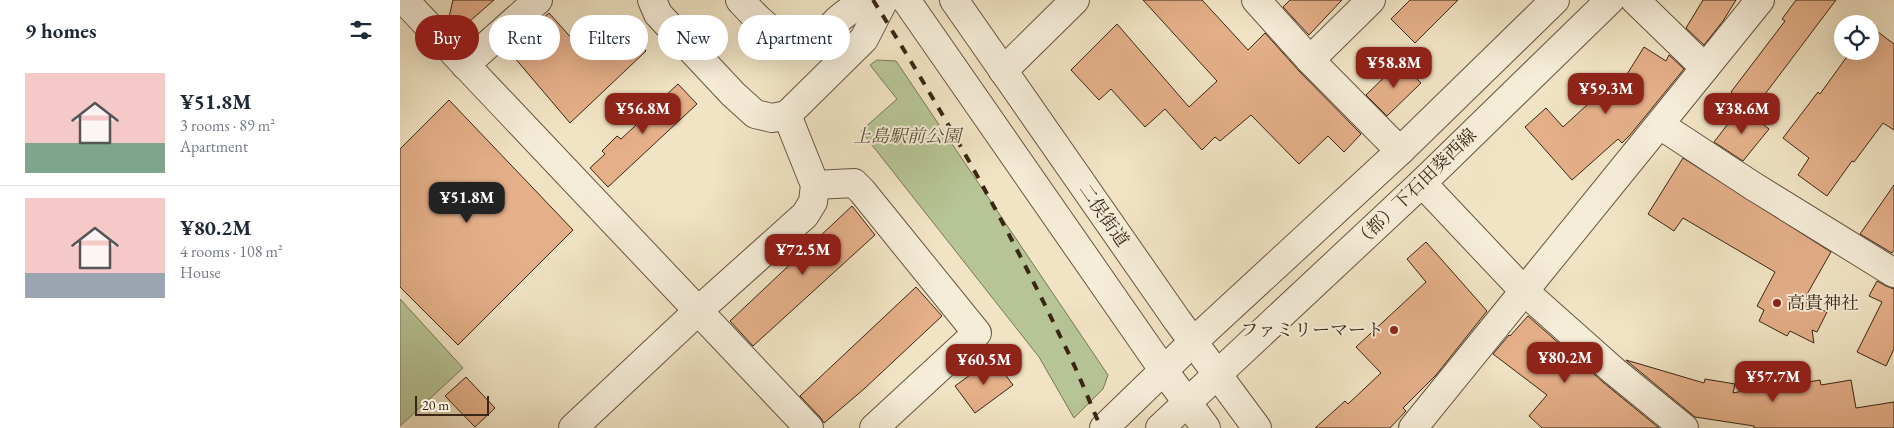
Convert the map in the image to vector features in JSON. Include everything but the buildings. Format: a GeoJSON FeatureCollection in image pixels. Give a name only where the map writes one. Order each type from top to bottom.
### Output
{"type":"FeatureCollection","features":[{"type":"Feature","properties":{"kind":"street"},"geometry":{"type":"LineString","coordinates":[[404,0],[809,428]]}},
{"type":"Feature","properties":{"kind":"street"},"geometry":{"type":"LineString","coordinates":[[465,65],[538,0]]}},
{"type":"Feature","properties":{"kind":"street"},"geometry":{"type":"LineString","coordinates":[[652,0],[658,14],[733,94],[755,114],[772,118],[787,115],[864,39],[884,0]]}},
{"type":"Feature","properties":{"kind":"street"},"geometry":{"type":"LineString","coordinates":[[740,0],[771,32],[799,40],[808,39],[826,31],[840,18],[866,0]]}},
{"type":"Feature","properties":{"kind":"street"},"geometry":{"type":"LineString","coordinates":[[906,0],[1164,371],[1206,428]]}},
{"type":"Feature","properties":{"kind":"street","name":"二俣街道"},"geometry":{"type":"LineString","coordinates":[[954,0],[1177,320],[1257,428]]}},
{"type":"Feature","properties":{"kind":"street"},"geometry":{"type":"LineString","coordinates":[[1003,71],[1075,0]]}},
{"type":"Feature","properties":{"kind":"street"},"geometry":{"type":"LineString","coordinates":[[1256,0],[1310,60],[1400,151]]}},
{"type":"Feature","properties":{"kind":"street"},"geometry":{"type":"LineString","coordinates":[[1310,60],[1371,0]]}},
{"type":"Feature","properties":{"kind":"street","name":"（都）下石田葵西線"},"geometry":{"type":"LineString","coordinates":[[1164,371],[1400,151],[1555,0]]}},
{"type":"Feature","properties":{"kind":"street","name":"（都）下石田葵西線"},"geometry":{"type":"LineString","coordinates":[[1187,403],[1422,183],[1610,0]]}},
{"type":"Feature","properties":{"kind":"street"},"geometry":{"type":"LineString","coordinates":[[1635,0],[1705,68]]}},
{"type":"Feature","properties":{"kind":"street"},"geometry":{"type":"LineString","coordinates":[[1414,428],[1760,0]]}},
{"type":"Feature","properties":{"kind":"street"},"geometry":{"type":"LineString","coordinates":[[574,428],[699,310],[805,214],[813,202],[815,185],[787,115]]}},
{"type":"Feature","properties":{"kind":"street"},"geometry":{"type":"LineString","coordinates":[[1660,125],[1753,186],[1894,273]]}},
{"type":"Feature","properties":{"kind":"street"},"geometry":{"type":"LineString","coordinates":[[815,185],[854,183],[977,333],[874,428]]}},
{"type":"Feature","properties":{"kind":"street"},"geometry":{"type":"LineString","coordinates":[[1422,183],[1524,291],[1614,371],[1684,428]]}},
{"type":"Feature","properties":{"kind":"street"},"geometry":{"type":"LineString","coordinates":[[1104,428],[1164,371]]}},
{"type":"Feature","properties":{"kind":"street"},"geometry":{"type":"LineString","coordinates":[[1160,428],[1187,403]]}},
{"type":"Feature","properties":{"kind":"green space","name":"上島駅前公園"},"geometry":{"type":"Polygon","coordinates":[[[877,60],[896,61],[1108,375],[1103,389],[1074,418],[1039,357],[861,131],[897,99],[870,65],[877,60]]]}},
{"type":"Feature","properties":{"kind":"green space"},"geometry":{"type":"Polygon","coordinates":[[[400,299],[463,368],[400,426],[400,299]]]}},
{"type":"Feature","properties":{"kind":"railway"},"geometry":{"type":"LineString","coordinates":[[873,0],[948,124],[1018,252],[1077,371],[1101,428]]}},
{"type":"Feature","properties":{"kind":"place","name":"高貴神社"},"geometry":{"type":"Point","coordinates":[1777,303]}},
{"type":"Feature","properties":{"kind":"place","name":"ファミリーマート"},"geometry":{"type":"Point","coordinates":[1394,330]}}]}
